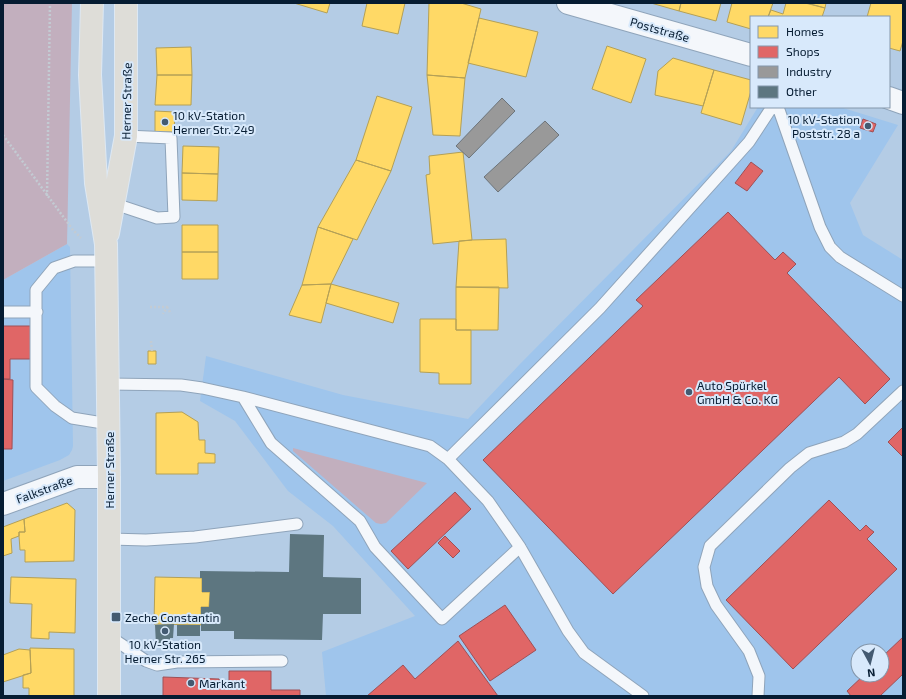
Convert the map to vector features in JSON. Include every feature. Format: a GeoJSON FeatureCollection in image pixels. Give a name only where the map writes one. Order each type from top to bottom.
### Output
{"type":"FeatureCollection","features":[{"type":"Feature","properties":{"kind":"main road","name":"Herner Straße"},"geometry":{"type":"LineString","coordinates":[[92,3],[90,75],[96,183],[106,253],[110,477],[109,696]]}},
{"type":"Feature","properties":{"kind":"main road","name":"Herner Straße"},"geometry":{"type":"LineString","coordinates":[[106,253],[126,136],[126,3]]}},
{"type":"Feature","properties":{"kind":"street","name":"Poststraße"},"geometry":{"type":"LineString","coordinates":[[568,3],[750,56]]}},
{"type":"Feature","properties":{"kind":"street"},"geometry":{"type":"LineString","coordinates":[[890,98],[903,103]]}},
{"type":"Feature","properties":{"kind":"street","name":"Falkstraße"},"geometry":{"type":"LineString","coordinates":[[3,504],[77,477],[110,477]]}},
{"type":"Feature","properties":{"kind":"lane"},"geometry":{"type":"LineString","coordinates":[[448,459],[600,308],[749,142],[771,108]]}},
{"type":"Feature","properties":{"kind":"lane"},"geometry":{"type":"LineString","coordinates":[[778,108],[820,227],[830,247],[840,257],[903,296]]}},
{"type":"Feature","properties":{"kind":"lane"},"geometry":{"type":"LineString","coordinates":[[115,204],[157,218],[174,217],[171,138],[126,136]]}},
{"type":"Feature","properties":{"kind":"lane"},"geometry":{"type":"LineString","coordinates":[[106,253],[54,268],[36,290],[36,387],[55,406],[72,418],[109,424]]}},
{"type":"Feature","properties":{"kind":"lane"},"geometry":{"type":"LineString","coordinates":[[3,312],[36,312]]}},
{"type":"Feature","properties":{"kind":"lane"},"geometry":{"type":"LineString","coordinates":[[108,384],[181,385],[243,397],[430,446],[448,459],[488,501],[520,547],[568,631],[584,653],[643,696]]}},
{"type":"Feature","properties":{"kind":"lane"},"geometry":{"type":"LineString","coordinates":[[758,696],[759,676],[749,651],[716,605],[707,586],[704,567],[710,546],[804,456],[808,453],[844,442],[857,434],[903,391]]}},
{"type":"Feature","properties":{"kind":"lane"},"geometry":{"type":"LineString","coordinates":[[243,397],[271,442],[360,521],[376,547],[442,619],[520,547]]}},
{"type":"Feature","properties":{"kind":"lane"},"geometry":{"type":"LineString","coordinates":[[110,539],[146,540],[195,537],[297,524]]}},
{"type":"Feature","properties":{"kind":"lane"},"geometry":{"type":"LineString","coordinates":[[109,636],[146,661],[157,665],[177,662],[282,661]]}},
{"type":"Feature","properties":{"kind":"path"},"geometry":{"type":"LineString","coordinates":[[47,196],[50,3]]}},
{"type":"Feature","properties":{"kind":"path"},"geometry":{"type":"LineString","coordinates":[[3,135],[72,230],[106,253]]}},
{"type":"Feature","properties":{"kind":"path"},"geometry":{"type":"LineString","coordinates":[[150,307],[167,307]]}},
{"type":"Feature","properties":{"kind":"path"},"geometry":{"type":"LineString","coordinates":[[167,307],[171,314]]}},
{"type":"Feature","properties":{"kind":"path"},"geometry":{"type":"LineString","coordinates":[[163,314],[167,307]]}},
{"type":"Feature","properties":{"kind":"path"},"geometry":{"type":"LineString","coordinates":[[151,341],[152,351]]}},
{"type":"Feature","properties":{"kind":"shaded area"},"geometry":{"type":"Polygon","coordinates":[[[3,3],[72,3],[67,244],[3,280],[3,3]]]}},
{"type":"Feature","properties":{"kind":"shaded area"},"geometry":{"type":"Polygon","coordinates":[[[757,108],[843,108],[898,125],[850,203],[863,235],[903,260],[903,696],[326,696],[322,652],[415,616],[333,526],[288,491],[235,421],[200,401],[206,356],[343,395],[468,419],[520,364],[731,151],[757,108]]]}},
{"type":"Feature","properties":{"kind":"shaded area"},"geometry":{"type":"Polygon","coordinates":[[[67,244],[70,247],[72,450],[69,455],[60,460],[3,481],[3,280],[67,244]]]}},
{"type":"Feature","properties":{"kind":"shaded area"},"geometry":{"type":"Polygon","coordinates":[[[293,448],[427,483],[386,523],[376,523],[293,451],[293,448]]]}},
{"type":"Feature","properties":{"kind":"building: Homes"},"geometry":{"type":"Polygon","coordinates":[[[294,3],[330,3],[327,13],[294,3]]]}},
{"type":"Feature","properties":{"kind":"building: Homes"},"geometry":{"type":"Polygon","coordinates":[[[367,3],[405,3],[398,34],[362,26],[367,3]]]}},
{"type":"Feature","properties":{"kind":"building: Homes"},"geometry":{"type":"Polygon","coordinates":[[[429,3],[461,3],[481,9],[465,78],[427,75],[429,3]]]}},
{"type":"Feature","properties":{"kind":"building: Homes"},"geometry":{"type":"Polygon","coordinates":[[[651,3],[681,3],[679,11],[651,3]]]}},
{"type":"Feature","properties":{"kind":"building: Homes"},"geometry":{"type":"Polygon","coordinates":[[[681,3],[721,3],[716,21],[679,11],[681,3]]]}},
{"type":"Feature","properties":{"kind":"building: Homes"},"geometry":{"type":"Polygon","coordinates":[[[732,3],[773,3],[768,16],[750,16],[750,29],[727,22],[732,3]]]}},
{"type":"Feature","properties":{"kind":"building: Homes"},"geometry":{"type":"Polygon","coordinates":[[[786,3],[805,3],[825,8],[822,16],[768,16],[771,10],[783,14],[786,3]]]}},
{"type":"Feature","properties":{"kind":"building: Homes"},"geometry":{"type":"Polygon","coordinates":[[[807,3],[826,3],[825,8],[807,3]]]}},
{"type":"Feature","properties":{"kind":"building: Homes"},"geometry":{"type":"Polygon","coordinates":[[[871,3],[903,3],[903,41],[900,51],[890,48],[890,16],[867,16],[871,3]]]}},
{"type":"Feature","properties":{"kind":"building: Homes"},"geometry":{"type":"Polygon","coordinates":[[[479,18],[538,32],[526,77],[468,63],[479,18]]]}},
{"type":"Feature","properties":{"kind":"building: Homes"},"geometry":{"type":"Polygon","coordinates":[[[607,46],[646,59],[631,103],[592,89],[607,46]]]}},
{"type":"Feature","properties":{"kind":"building: Homes"},"geometry":{"type":"Polygon","coordinates":[[[191,47],[192,75],[157,75],[156,48],[191,47]]]}},
{"type":"Feature","properties":{"kind":"building: Homes"},"geometry":{"type":"Polygon","coordinates":[[[673,58],[714,70],[703,106],[655,95],[658,71],[673,58]]]}},
{"type":"Feature","properties":{"kind":"building: Homes"},"geometry":{"type":"Polygon","coordinates":[[[714,70],[750,80],[750,94],[741,125],[701,113],[714,70]]]}},
{"type":"Feature","properties":{"kind":"building: Homes"},"geometry":{"type":"Polygon","coordinates":[[[157,75],[192,75],[191,105],[155,105],[157,75]]]}},
{"type":"Feature","properties":{"kind":"building: Homes"},"geometry":{"type":"Polygon","coordinates":[[[427,75],[465,78],[460,136],[433,135],[427,75]]]}},
{"type":"Feature","properties":{"kind":"building: Homes"},"geometry":{"type":"Polygon","coordinates":[[[377,96],[412,107],[391,171],[356,160],[377,96]]]}},
{"type":"Feature","properties":{"kind":"building: Homes","name":"10 kV-Station Herner Str. 249"},"geometry":{"type":"Polygon","coordinates":[[[155,111],[175,112],[174,132],[155,132],[155,111]]]}},
{"type":"Feature","properties":{"kind":"building: Homes"},"geometry":{"type":"Polygon","coordinates":[[[183,146],[219,147],[218,174],[182,173],[183,146]]]}},
{"type":"Feature","properties":{"kind":"building: Homes"},"geometry":{"type":"Polygon","coordinates":[[[463,152],[472,240],[433,244],[426,175],[430,174],[429,156],[463,152]]]}},
{"type":"Feature","properties":{"kind":"building: Homes"},"geometry":{"type":"Polygon","coordinates":[[[356,160],[391,171],[357,240],[318,227],[356,160]]]}},
{"type":"Feature","properties":{"kind":"building: Homes"},"geometry":{"type":"Polygon","coordinates":[[[182,173],[218,174],[217,201],[182,200],[182,173]]]}},
{"type":"Feature","properties":{"kind":"building: Homes"},"geometry":{"type":"Polygon","coordinates":[[[182,225],[218,225],[218,252],[182,252],[182,225]]]}},
{"type":"Feature","properties":{"kind":"building: Homes"},"geometry":{"type":"Polygon","coordinates":[[[318,227],[353,239],[331,284],[302,285],[318,227]]]}},
{"type":"Feature","properties":{"kind":"building: Homes"},"geometry":{"type":"Polygon","coordinates":[[[506,239],[508,288],[456,287],[459,241],[506,239]]]}},
{"type":"Feature","properties":{"kind":"building: Homes"},"geometry":{"type":"Polygon","coordinates":[[[182,252],[218,252],[218,279],[182,279],[182,252]]]}},
{"type":"Feature","properties":{"kind":"building: Homes"},"geometry":{"type":"Polygon","coordinates":[[[331,284],[399,303],[393,323],[326,303],[331,284]]]}},
{"type":"Feature","properties":{"kind":"building: Homes"},"geometry":{"type":"Polygon","coordinates":[[[331,284],[321,323],[289,315],[302,285],[331,284]]]}},
{"type":"Feature","properties":{"kind":"building: Homes"},"geometry":{"type":"Polygon","coordinates":[[[456,287],[499,287],[498,330],[456,330],[456,287]]]}},
{"type":"Feature","properties":{"kind":"building: Homes"},"geometry":{"type":"Polygon","coordinates":[[[420,319],[456,319],[456,330],[471,330],[471,384],[439,384],[439,373],[420,372],[420,319]]]}},
{"type":"Feature","properties":{"kind":"building: Homes"},"geometry":{"type":"Polygon","coordinates":[[[148,351],[156,351],[156,364],[148,364],[148,351]]]}},
{"type":"Feature","properties":{"kind":"building: Homes"},"geometry":{"type":"Polygon","coordinates":[[[182,412],[198,422],[199,440],[205,440],[205,453],[215,454],[215,463],[198,463],[198,474],[156,474],[156,413],[182,412]]]}},
{"type":"Feature","properties":{"kind":"building: Homes"},"geometry":{"type":"Polygon","coordinates":[[[67,503],[75,510],[74,561],[25,562],[25,550],[20,550],[19,536],[19,532],[25,532],[24,519],[67,503]]]}},
{"type":"Feature","properties":{"kind":"building: Homes"},"geometry":{"type":"Polygon","coordinates":[[[24,519],[25,532],[19,532],[19,536],[11,539],[12,553],[3,556],[3,527],[24,519]]]}},
{"type":"Feature","properties":{"kind":"building: Homes"},"geometry":{"type":"Polygon","coordinates":[[[11,577],[76,579],[75,633],[49,632],[49,639],[31,638],[32,604],[10,603],[11,577]]]}},
{"type":"Feature","properties":{"kind":"building: Homes"},"geometry":{"type":"Polygon","coordinates":[[[155,577],[202,578],[202,592],[210,592],[209,607],[201,607],[201,625],[154,624],[155,577]]]}},
{"type":"Feature","properties":{"kind":"building: Homes"},"geometry":{"type":"Polygon","coordinates":[[[30,648],[74,649],[74,696],[29,696],[29,688],[23,688],[23,675],[31,673],[30,648]]]}},
{"type":"Feature","properties":{"kind":"building: Homes"},"geometry":{"type":"Polygon","coordinates":[[[19,649],[30,650],[31,673],[3,682],[3,655],[19,649]]]}},
{"type":"Feature","properties":{"kind":"building: Shops","name":"10 kV-Station Poststr. 28 a"},"geometry":{"type":"Polygon","coordinates":[[[863,119],[876,124],[873,132],[860,128],[863,119]]]}},
{"type":"Feature","properties":{"kind":"building: Shops"},"geometry":{"type":"Polygon","coordinates":[[[751,162],[763,171],[747,191],[735,183],[751,162]]]}},
{"type":"Feature","properties":{"kind":"building: Shops","name":"Auto Spürkel GmbH & Co. KG"},"geometry":{"type":"Polygon","coordinates":[[[728,212],[775,260],[783,252],[796,264],[787,273],[890,379],[865,404],[839,377],[613,594],[483,460],[643,306],[636,300],[728,212]]]}},
{"type":"Feature","properties":{"kind":"building: Shops"},"geometry":{"type":"Polygon","coordinates":[[[3,326],[39,326],[39,359],[10,359],[10,379],[3,379],[3,326]]]}},
{"type":"Feature","properties":{"kind":"building: Shops"},"geometry":{"type":"Polygon","coordinates":[[[3,379],[13,380],[12,449],[3,449],[3,379]]]}},
{"type":"Feature","properties":{"kind":"building: Shops"},"geometry":{"type":"Polygon","coordinates":[[[903,427],[903,457],[888,442],[903,427]]]}},
{"type":"Feature","properties":{"kind":"building: Shops"},"geometry":{"type":"Polygon","coordinates":[[[455,492],[471,509],[408,569],[391,551],[455,492]]]}},
{"type":"Feature","properties":{"kind":"building: Shops"},"geometry":{"type":"Polygon","coordinates":[[[829,500],[860,531],[866,525],[874,532],[867,539],[897,569],[793,669],[726,600],[829,500]]]}},
{"type":"Feature","properties":{"kind":"building: Shops"},"geometry":{"type":"Polygon","coordinates":[[[445,536],[460,551],[453,558],[438,543],[445,536]]]}},
{"type":"Feature","properties":{"kind":"building: Shops"},"geometry":{"type":"Polygon","coordinates":[[[505,605],[536,650],[490,681],[459,636],[505,605]]]}},
{"type":"Feature","properties":{"kind":"building: Shops"},"geometry":{"type":"Polygon","coordinates":[[[903,637],[903,674],[880,696],[851,696],[847,691],[856,683],[890,683],[890,649],[903,637]]]}},
{"type":"Feature","properties":{"kind":"building: Shops"},"geometry":{"type":"Polygon","coordinates":[[[458,641],[498,696],[367,696],[403,665],[415,679],[458,641]]]}},
{"type":"Feature","properties":{"kind":"building: Shops","name":"Markant"},"geometry":{"type":"Polygon","coordinates":[[[229,671],[271,671],[271,690],[300,690],[300,696],[163,696],[163,677],[219,679],[221,687],[229,687],[229,671]]]}},
{"type":"Feature","properties":{"kind":"building: Industry"},"geometry":{"type":"Polygon","coordinates":[[[502,98],[515,111],[469,158],[456,146],[502,98]]]}},
{"type":"Feature","properties":{"kind":"building: Industry"},"geometry":{"type":"Polygon","coordinates":[[[545,121],[559,135],[498,192],[484,177],[545,121]]]}},
{"type":"Feature","properties":{"kind":"building: Other"},"geometry":{"type":"Polygon","coordinates":[[[290,534],[324,535],[323,577],[361,578],[361,614],[323,614],[322,640],[234,639],[234,631],[201,631],[201,607],[209,607],[210,592],[202,592],[202,578],[200,578],[200,571],[289,572],[290,534]]]}},
{"type":"Feature","properties":{"kind":"building: Other","name":"10 kV-Station Herner Str. 265"},"geometry":{"type":"Polygon","coordinates":[[[174,624],[173,638],[170,638],[170,645],[156,645],[155,625],[174,624]]]}},
{"type":"Feature","properties":{"kind":"building: Other"},"geometry":{"type":"Polygon","coordinates":[[[177,625],[200,625],[200,636],[177,636],[177,625]]]}},
{"type":"Feature","properties":{"kind":"place","name":"10 kV-Station Herner Str. 249"},"geometry":{"type":"Point","coordinates":[165,122]}},
{"type":"Feature","properties":{"kind":"place","name":"10 kV-Station Poststr. 28 a"},"geometry":{"type":"Point","coordinates":[868,126]}},
{"type":"Feature","properties":{"kind":"place","name":"Auto Spürkel GmbH & Co. KG"},"geometry":{"type":"Point","coordinates":[689,392]}},
{"type":"Feature","properties":{"kind":"place","name":"Zeche Constantin"},"geometry":{"type":"Point","coordinates":[116,617]}},
{"type":"Feature","properties":{"kind":"place","name":"10 kV-Station Herner Str. 265"},"geometry":{"type":"Point","coordinates":[165,631]}},
{"type":"Feature","properties":{"kind":"place","name":"Markant"},"geometry":{"type":"Point","coordinates":[191,683]}}]}
